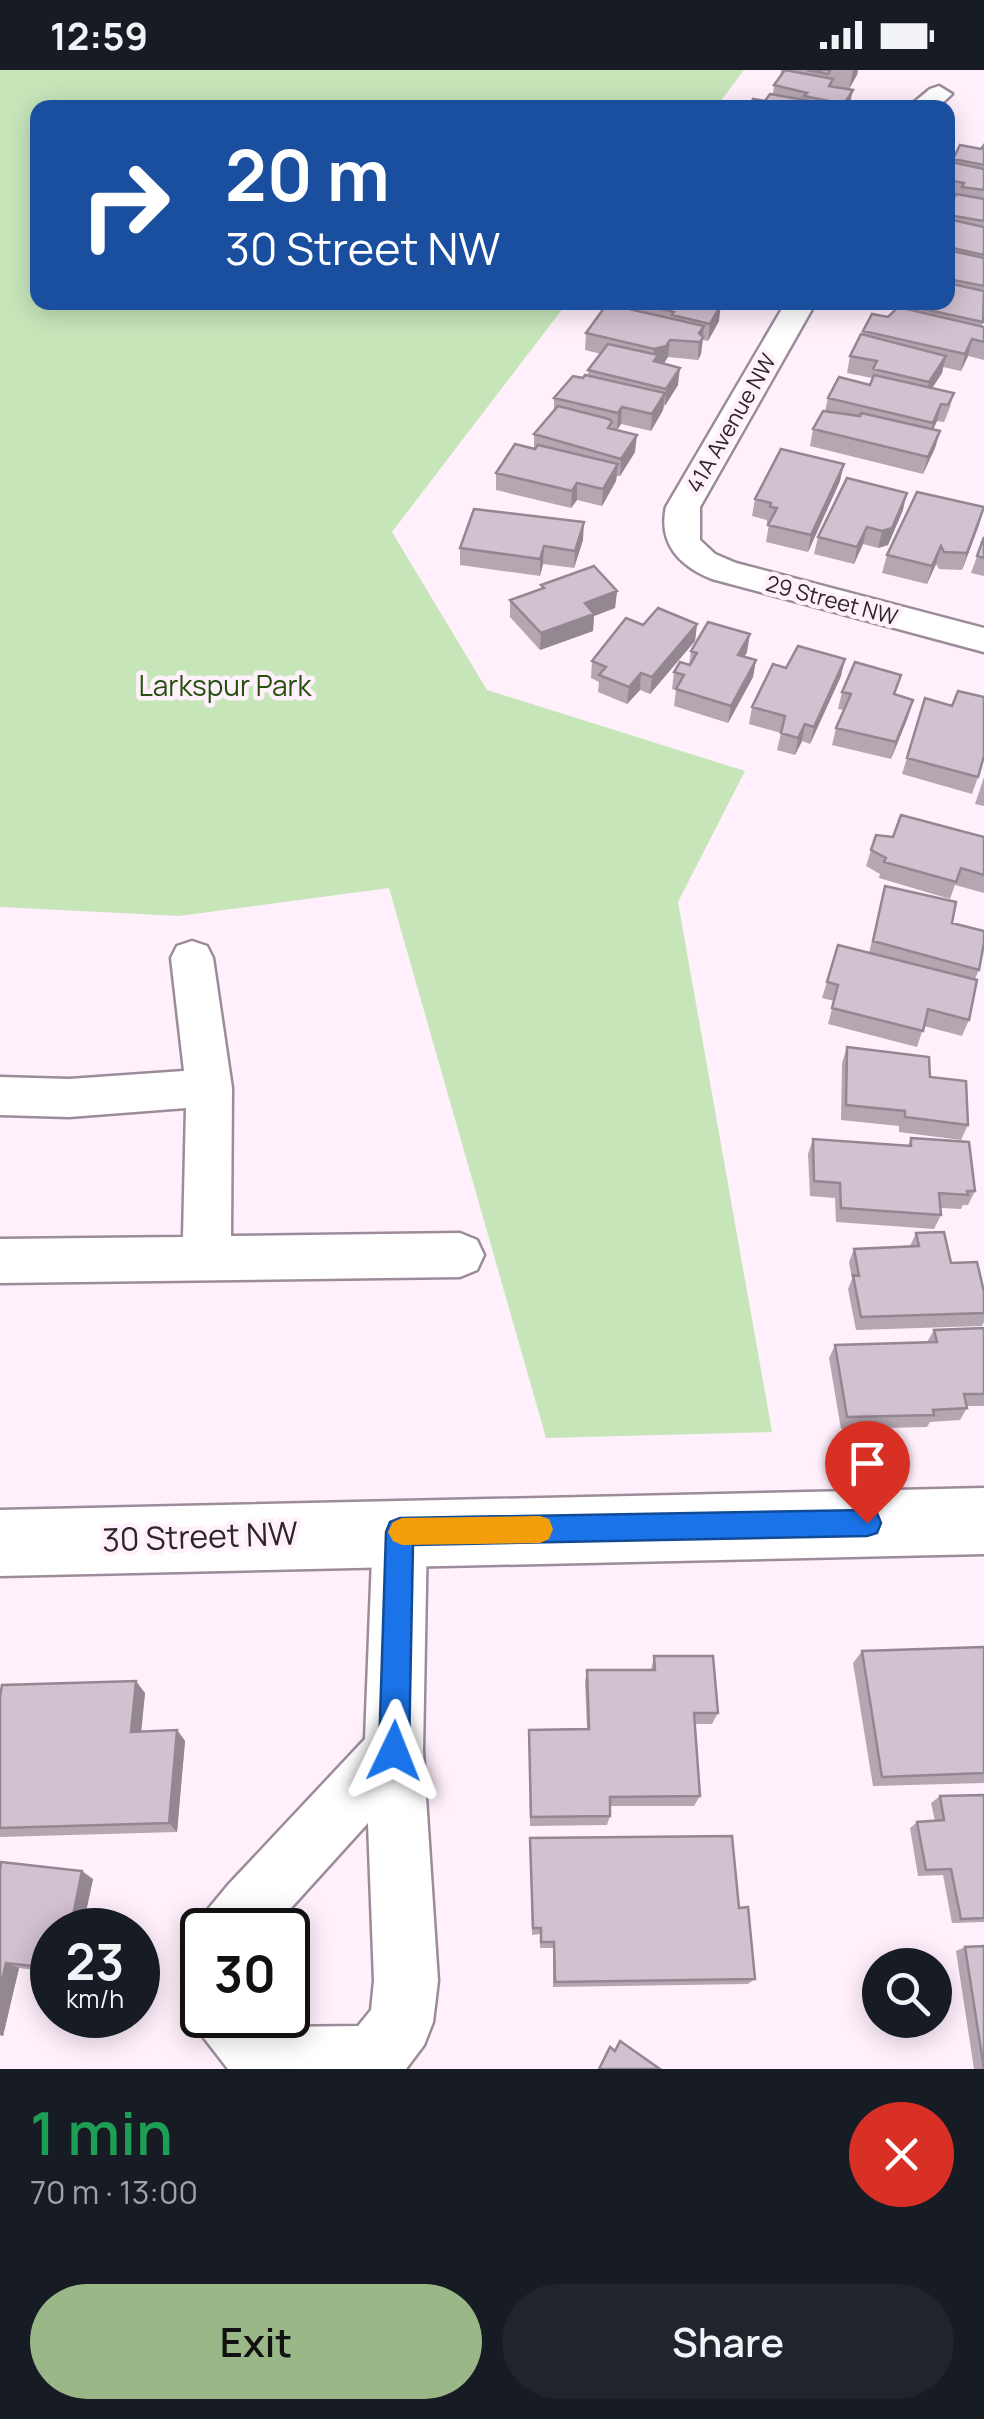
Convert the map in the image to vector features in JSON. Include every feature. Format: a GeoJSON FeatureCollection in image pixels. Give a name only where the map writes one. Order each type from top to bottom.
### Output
{"type":"FeatureCollection","features":[{"type":"Feature","properties":{"kind":"street","name":"41A Avenue NW"},"geometry":{"type":"LineString","coordinates":[[686,548],[679,527],[683,507],[796,310]]}},
{"type":"Feature","properties":{"kind":"street","name":"29 Street NW"},"geometry":{"type":"LineString","coordinates":[[686,548],[709,566],[724,571],[984,640]]}},
{"type":"Feature","properties":{"kind":"street"},"geometry":{"type":"LineString","coordinates":[[192,958],[209,1088],[207,1259]]}},
{"type":"Feature","properties":{"kind":"street"},"geometry":{"type":"LineString","coordinates":[[0,1096],[69,1098],[209,1088]]}},
{"type":"Feature","properties":{"kind":"street"},"geometry":{"type":"LineString","coordinates":[[0,1261],[460,1255]]}},
{"type":"Feature","properties":{"kind":"street","name":"30 Street NW"},"geometry":{"type":"LineString","coordinates":[[0,1543],[984,1521]]}},
{"type":"Feature","properties":{"kind":"street"},"geometry":{"type":"LineString","coordinates":[[244,2038],[261,2060],[321,2062],[374,2057],[401,2022],[406,1981],[394,1751],[400,1532]]}},
{"type":"Feature","properties":{"kind":"street"},"geometry":{"type":"LineString","coordinates":[[248,1908],[394,1751]]}},
{"type":"Feature","properties":{"kind":"green space","name":"Larkspur Park"},"geometry":{"type":"Polygon","coordinates":[[[0,70],[744,70],[721,100],[30,100],[30,310],[562,310],[392,532],[487,690],[745,771],[678,902],[772,1432],[546,1438],[389,888],[179,916],[0,907],[0,70]]]}},
{"type":"Feature","properties":{"kind":"building"},"geometry":{"type":"Polygon","coordinates":[[[785,70],[833,79],[829,86],[853,90],[847,100],[824,100],[774,85],[785,70]]]}},
{"type":"Feature","properties":{"kind":"building"},"geometry":{"type":"Polygon","coordinates":[[[770,94],[805,100],[766,100],[770,94]]]}},
{"type":"Feature","properties":{"kind":"building"},"geometry":{"type":"Polygon","coordinates":[[[960,145],[981,149],[984,145],[984,165],[955,159],[960,145]]]}},
{"type":"Feature","properties":{"kind":"building"},"geometry":{"type":"Polygon","coordinates":[[[955,163],[984,169],[984,190],[962,187],[964,183],[955,181],[955,163]]]}},
{"type":"Feature","properties":{"kind":"building"},"geometry":{"type":"Polygon","coordinates":[[[955,196],[984,199],[984,221],[955,216],[955,196]]]}},
{"type":"Feature","properties":{"kind":"building"},"geometry":{"type":"Polygon","coordinates":[[[955,221],[984,227],[984,255],[955,249],[955,221]]]}},
{"type":"Feature","properties":{"kind":"building"},"geometry":{"type":"Polygon","coordinates":[[[955,252],[984,258],[984,286],[955,280],[955,252]]]}},
{"type":"Feature","properties":{"kind":"building"},"geometry":{"type":"Polygon","coordinates":[[[955,285],[984,291],[983,322],[928,310],[955,310],[955,285]]]}},
{"type":"Feature","properties":{"kind":"building"},"geometry":{"type":"Polygon","coordinates":[[[603,310],[633,310],[704,326],[699,333],[703,337],[700,342],[670,340],[666,346],[654,349],[586,333],[603,310]]]}},
{"type":"Feature","properties":{"kind":"building"},"geometry":{"type":"Polygon","coordinates":[[[666,310],[718,310],[710,324],[672,315],[674,312],[666,310]]]}},
{"type":"Feature","properties":{"kind":"building"},"geometry":{"type":"Polygon","coordinates":[[[895,310],[911,310],[984,327],[984,342],[972,339],[965,354],[863,331],[872,314],[888,317],[895,310]]]}},
{"type":"Feature","properties":{"kind":"building"},"geometry":{"type":"Polygon","coordinates":[[[861,334],[946,356],[929,382],[873,369],[877,361],[850,356],[861,334]]]}},
{"type":"Feature","properties":{"kind":"building"},"geometry":{"type":"Polygon","coordinates":[[[608,344],[658,355],[654,361],[680,368],[666,389],[588,370],[608,344]]]}},
{"type":"Feature","properties":{"kind":"building"},"geometry":{"type":"Polygon","coordinates":[[[585,375],[665,393],[652,414],[622,407],[618,413],[554,398],[573,376],[585,375]]]}},
{"type":"Feature","properties":{"kind":"building"},"geometry":{"type":"Polygon","coordinates":[[[874,375],[954,393],[948,405],[941,404],[933,423],[828,398],[839,377],[870,385],[874,375]]]}},
{"type":"Feature","properties":{"kind":"building"},"geometry":{"type":"Polygon","coordinates":[[[558,406],[609,419],[612,422],[608,428],[637,435],[621,459],[534,434],[558,406]]]}},
{"type":"Feature","properties":{"kind":"building"},"geometry":{"type":"Polygon","coordinates":[[[823,411],[860,416],[861,413],[940,431],[928,457],[813,429],[823,411]]]}},
{"type":"Feature","properties":{"kind":"building"},"geometry":{"type":"Polygon","coordinates":[[[515,444],[535,449],[538,445],[618,464],[603,489],[577,483],[572,491],[496,473],[515,444]]]}},
{"type":"Feature","properties":{"kind":"building"},"geometry":{"type":"Polygon","coordinates":[[[781,449],[844,464],[811,535],[768,525],[777,508],[755,499],[781,449]]]}},
{"type":"Feature","properties":{"kind":"building"},"geometry":{"type":"Polygon","coordinates":[[[847,478],[907,493],[892,528],[882,531],[867,527],[857,547],[818,537],[847,478]]]}},
{"type":"Feature","properties":{"kind":"building"},"geometry":{"type":"Polygon","coordinates":[[[917,492],[984,507],[967,553],[944,552],[941,546],[932,566],[887,555],[917,492]]]}},
{"type":"Feature","properties":{"kind":"building"},"geometry":{"type":"Polygon","coordinates":[[[474,509],[584,522],[575,551],[544,546],[540,559],[460,548],[474,509]]]}},
{"type":"Feature","properties":{"kind":"building"},"geometry":{"type":"Polygon","coordinates":[[[984,537],[984,558],[977,556],[984,537]]]}},
{"type":"Feature","properties":{"kind":"building"},"geometry":{"type":"Polygon","coordinates":[[[594,566],[617,591],[585,603],[594,614],[541,633],[510,600],[544,588],[541,585],[594,566]]]}},
{"type":"Feature","properties":{"kind":"building"},"geometry":{"type":"Polygon","coordinates":[[[658,608],[697,624],[652,677],[641,673],[629,687],[599,675],[606,667],[592,661],[626,618],[643,625],[658,608]]]}},
{"type":"Feature","properties":{"kind":"building"},"geometry":{"type":"Polygon","coordinates":[[[708,622],[750,634],[738,655],[756,660],[731,706],[676,689],[684,675],[674,672],[680,662],[690,665],[697,653],[691,651],[708,622]]]}},
{"type":"Feature","properties":{"kind":"building"},"geometry":{"type":"Polygon","coordinates":[[[798,646],[845,659],[814,727],[805,724],[798,738],[781,733],[785,716],[752,707],[773,664],[786,668],[798,646]]]}},
{"type":"Feature","properties":{"kind":"building"},"geometry":{"type":"Polygon","coordinates":[[[855,662],[901,675],[894,694],[913,700],[896,742],[836,728],[851,694],[842,692],[855,662]]]}},
{"type":"Feature","properties":{"kind":"building"},"geometry":{"type":"Polygon","coordinates":[[[958,691],[984,697],[984,756],[978,777],[907,758],[925,698],[952,706],[958,691]]]}},
{"type":"Feature","properties":{"kind":"building"},"geometry":{"type":"Polygon","coordinates":[[[901,815],[984,837],[984,875],[961,868],[956,882],[884,862],[886,858],[871,850],[876,835],[893,837],[901,815]]]}},
{"type":"Feature","properties":{"kind":"building"},"geometry":{"type":"Polygon","coordinates":[[[885,886],[956,902],[952,923],[984,931],[979,970],[873,941],[885,886]]]}},
{"type":"Feature","properties":{"kind":"building"},"geometry":{"type":"Polygon","coordinates":[[[838,945],[977,980],[969,1020],[928,1009],[923,1031],[832,1008],[838,985],[827,982],[838,945]]]}},
{"type":"Feature","properties":{"kind":"building"},"geometry":{"type":"Polygon","coordinates":[[[847,1047],[929,1057],[930,1077],[966,1081],[968,1125],[905,1117],[905,1111],[846,1105],[847,1047]]]}},
{"type":"Feature","properties":{"kind":"building"},"geometry":{"type":"Polygon","coordinates":[[[911,1138],[969,1142],[975,1191],[967,1191],[968,1195],[939,1193],[941,1215],[841,1208],[840,1183],[814,1181],[813,1139],[911,1146],[911,1138]]]}},
{"type":"Feature","properties":{"kind":"building"},"geometry":{"type":"Polygon","coordinates":[[[944,1232],[951,1263],[977,1262],[984,1313],[861,1317],[853,1275],[859,1276],[854,1249],[919,1246],[916,1233],[944,1232]]]}},
{"type":"Feature","properties":{"kind":"building"},"geometry":{"type":"Polygon","coordinates":[[[984,1328],[984,1394],[964,1394],[967,1408],[933,1410],[934,1415],[847,1417],[835,1345],[937,1342],[934,1330],[984,1328]]]}},
{"type":"Feature","properties":{"kind":"building"},"geometry":{"type":"Polygon","coordinates":[[[984,1647],[984,1773],[882,1777],[862,1651],[984,1647]]]}},
{"type":"Feature","properties":{"kind":"building"},"geometry":{"type":"Polygon","coordinates":[[[654,1656],[713,1656],[718,1713],[694,1713],[700,1796],[610,1797],[610,1816],[531,1817],[529,1730],[589,1729],[587,1670],[655,1670],[654,1656]]]}},
{"type":"Feature","properties":{"kind":"building"},"geometry":{"type":"Polygon","coordinates":[[[136,1681],[131,1732],[177,1730],[169,1823],[0,1828],[2,1685],[136,1681]]]}},
{"type":"Feature","properties":{"kind":"building"},"geometry":{"type":"Polygon","coordinates":[[[984,1795],[984,1918],[961,1919],[951,1869],[926,1870],[917,1822],[944,1820],[940,1796],[984,1795]]]}},
{"type":"Feature","properties":{"kind":"building"},"geometry":{"type":"Polygon","coordinates":[[[732,1836],[739,1908],[748,1907],[755,1979],[555,1982],[554,1942],[541,1942],[541,1928],[533,1928],[530,1838],[732,1836]]]}},
{"type":"Feature","properties":{"kind":"building"},"geometry":{"type":"Polygon","coordinates":[[[1,1862],[82,1871],[74,1908],[30,1908],[30,1966],[6,1963],[0,1989],[1,1862]]]}},
{"type":"Feature","properties":{"kind":"building"},"geometry":{"type":"Polygon","coordinates":[[[984,1946],[984,2069],[965,1947],[984,1946]]]}},
{"type":"Feature","properties":{"kind":"building"},"geometry":{"type":"Polygon","coordinates":[[[620,2041],[660,2069],[599,2069],[610,2047],[615,2051],[620,2041]]]}},
{"type":"Feature","properties":{"kind":"slow traffic"},"geometry":{"type":"LineString","coordinates":[[402,1532],[540,1529]]}},
{"type":"Feature","properties":{"kind":"route"},"geometry":{"type":"LineString","coordinates":[[394,1751],[400,1532],[867,1523]]}}]}
